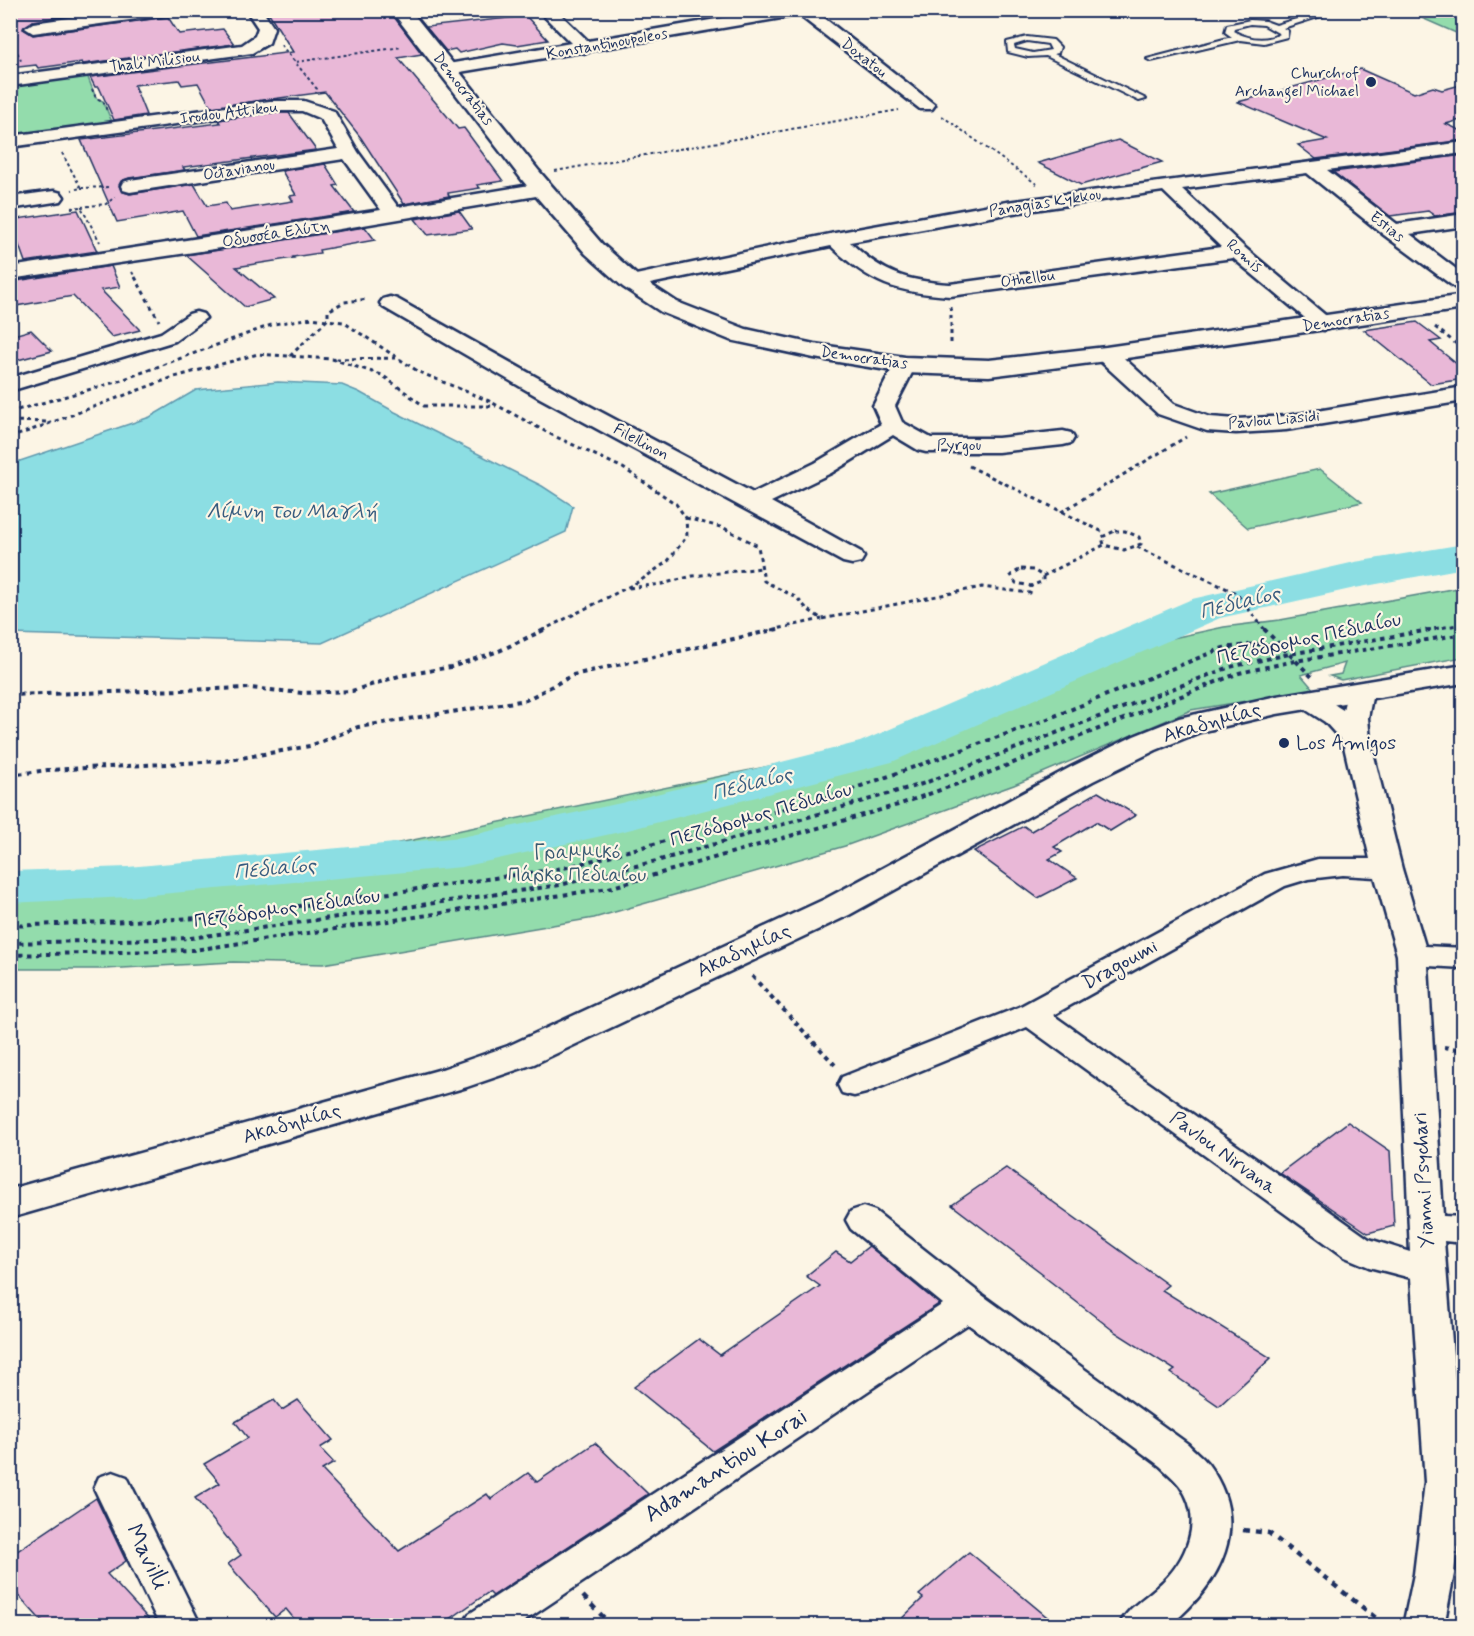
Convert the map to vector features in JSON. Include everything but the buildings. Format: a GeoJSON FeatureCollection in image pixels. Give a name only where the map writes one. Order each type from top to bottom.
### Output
{"type":"FeatureCollection","features":[{"type":"Feature","properties":{"kind":"street"},"geometry":{"type":"LineString","coordinates":[[33,28],[167,10]]}},
{"type":"Feature","properties":{"kind":"street"},"geometry":{"type":"LineString","coordinates":[[254,10],[266,28],[263,39]]}},
{"type":"Feature","properties":{"kind":"street","name":"Democratias"},"geometry":{"type":"LineString","coordinates":[[399,10],[536,182],[594,249],[631,282],[669,307],[739,335],[814,351],[905,364],[989,368],[1324,324],[1464,302]]}},
{"type":"Feature","properties":{"kind":"street"},"geometry":{"type":"LineString","coordinates":[[546,10],[586,48]]}},
{"type":"Feature","properties":{"kind":"street","name":"Konstantinoupoleos"},"geometry":{"type":"LineString","coordinates":[[448,69],[586,48],[802,10]]}},
{"type":"Feature","properties":{"kind":"street","name":"Doxatou"},"geometry":{"type":"LineString","coordinates":[[802,10],[926,105]]}},
{"type":"Feature","properties":{"kind":"street","name":"Thali Milisiou"},"geometry":{"type":"LineString","coordinates":[[10,81],[246,49],[263,39]]}},
{"type":"Feature","properties":{"kind":"street","name":"Irodou Attikou"},"geometry":{"type":"LineString","coordinates":[[10,142],[270,106],[304,106],[328,115],[349,153],[394,215]]}},
{"type":"Feature","properties":{"kind":"street","name":"Panagias Kykkou"},"geometry":{"type":"LineString","coordinates":[[631,282],[835,239],[1058,201],[1464,147]]}},
{"type":"Feature","properties":{"kind":"street","name":"Octavianou"},"geometry":{"type":"LineString","coordinates":[[130,186],[349,153]]}},
{"type":"Feature","properties":{"kind":"street","name":"Estias"},"geometry":{"type":"LineString","coordinates":[[1311,167],[1391,231],[1464,285]]}},
{"type":"Feature","properties":{"kind":"street","name":"Οδυσσέα Ελύτη"},"geometry":{"type":"LineString","coordinates":[[10,273],[394,215],[536,182]]}},
{"type":"Feature","properties":{"kind":"street","name":"Romis"},"geometry":{"type":"LineString","coordinates":[[1167,185],[1237,251],[1324,324]]}},
{"type":"Feature","properties":{"kind":"street"},"geometry":{"type":"LineString","coordinates":[[10,203],[54,197]]}},
{"type":"Feature","properties":{"kind":"street"},"geometry":{"type":"LineString","coordinates":[[1391,231],[1464,220]]}},
{"type":"Feature","properties":{"kind":"street","name":"Othellou"},"geometry":{"type":"LineString","coordinates":[[835,239],[861,265],[888,280],[917,288],[950,290],[1237,251]]}},
{"type":"Feature","properties":{"kind":"street","name":"Filellinon"},"geometry":{"type":"LineString","coordinates":[[390,303],[548,393],[753,502],[852,558]]}},
{"type":"Feature","properties":{"kind":"street"},"geometry":{"type":"LineString","coordinates":[[10,385],[168,337],[196,318]]}},
{"type":"Feature","properties":{"kind":"street","name":"Pavlou Liasidi"},"geometry":{"type":"LineString","coordinates":[[1106,354],[1166,410],[1208,424],[1236,426],[1286,423],[1464,394]]}},
{"type":"Feature","properties":{"kind":"street"},"geometry":{"type":"LineString","coordinates":[[753,502],[823,468],[893,426],[884,406],[905,364]]}},
{"type":"Feature","properties":{"kind":"street","name":"Pyrgou"},"geometry":{"type":"LineString","coordinates":[[893,426],[926,445],[998,445],[1063,438]]}},
{"type":"Feature","properties":{"kind":"street","name":"Ακαδημίας"},"geometry":{"type":"LineString","coordinates":[[10,1204],[442,1082],[521,1055],[837,908],[1082,774],[1145,743],[1190,725],[1277,705],[1464,674]]}},
{"type":"Feature","properties":{"kind":"street","name":"Yianni Psychari"},"geometry":{"type":"LineString","coordinates":[[1334,697],[1335,716],[1356,740]]}},
{"type":"Feature","properties":{"kind":"street","name":"Yianni Psychari"},"geometry":{"type":"LineString","coordinates":[[1334,697],[1354,718],[1356,740],[1387,869],[1412,955],[1428,1269],[1444,1482],[1434,1574],[1423,1626]]}},
{"type":"Feature","properties":{"kind":"street","name":"Dragoumi"},"geometry":{"type":"LineString","coordinates":[[854,1084],[1030,1014],[1275,880],[1302,869],[1338,865],[1387,869]]}},
{"type":"Feature","properties":{"kind":"street"},"geometry":{"type":"LineString","coordinates":[[1412,955],[1464,958]]}},
{"type":"Feature","properties":{"kind":"street","name":"Pavlou Nirvana"},"geometry":{"type":"LineString","coordinates":[[1030,1014],[1357,1248],[1381,1258],[1428,1269]]}},
{"type":"Feature","properties":{"kind":"street"},"geometry":{"type":"LineString","coordinates":[[863,1220],[969,1305],[1174,1455],[1194,1475],[1207,1502],[1212,1526],[1209,1546],[1200,1567],[1185,1587],[1139,1626]]}},
{"type":"Feature","properties":{"kind":"street"},"geometry":{"type":"LineString","coordinates":[[1427,1227],[1464,1230]]}},
{"type":"Feature","properties":{"kind":"street","name":"Adamantiou Korai"},"geometry":{"type":"LineString","coordinates":[[483,1626],[969,1305]]}},
{"type":"Feature","properties":{"kind":"street","name":"Mavilli"},"geometry":{"type":"LineString","coordinates":[[114,1488],[181,1626]]}},
{"type":"Feature","properties":{"kind":"lane"},"geometry":{"type":"LineString","coordinates":[[1278,27],[1338,10]]}},
{"type":"Feature","properties":{"kind":"lane"},"geometry":{"type":"LineString","coordinates":[[1151,59],[1238,38],[1266,41],[1278,39],[1284,35],[1284,31],[1278,27],[1258,23],[1238,24],[1230,27],[1229,32],[1238,38]]}},
{"type":"Feature","properties":{"kind":"lane"},"geometry":{"type":"LineString","coordinates":[[1048,54],[1055,51],[1056,47],[1050,42],[1027,39],[1010,44],[1011,50],[1021,54],[1048,54],[1142,99]]}},
{"type":"Feature","properties":{"kind":"path"},"geometry":{"type":"LineString","coordinates":[[10,36],[29,79]]}},
{"type":"Feature","properties":{"kind":"path"},"geometry":{"type":"LineString","coordinates":[[263,39],[285,48],[317,89],[313,99],[304,106]]}},
{"type":"Feature","properties":{"kind":"path"},"geometry":{"type":"LineString","coordinates":[[296,62],[427,44]]}},
{"type":"Feature","properties":{"kind":"path"},"geometry":{"type":"LineString","coordinates":[[85,71],[96,98],[103,101],[114,128]]}},
{"type":"Feature","properties":{"kind":"path"},"geometry":{"type":"LineString","coordinates":[[536,182],[926,105],[984,144],[1058,201]]}},
{"type":"Feature","properties":{"kind":"path"},"geometry":{"type":"LineString","coordinates":[[81,188],[130,186]]}},
{"type":"Feature","properties":{"kind":"path"},"geometry":{"type":"LineString","coordinates":[[81,207],[105,204],[130,186]]}},
{"type":"Feature","properties":{"kind":"path"},"geometry":{"type":"LineString","coordinates":[[124,257],[168,337]]}},
{"type":"Feature","properties":{"kind":"path"},"geometry":{"type":"LineString","coordinates":[[950,290],[952,367]]}},
{"type":"Feature","properties":{"kind":"path"},"geometry":{"type":"LineString","coordinates":[[290,356],[328,319],[328,311],[344,302],[365,298],[390,303]]}},
{"type":"Feature","properties":{"kind":"path"},"geometry":{"type":"LineString","coordinates":[[1413,310],[1464,350]]}},
{"type":"Feature","properties":{"kind":"path"},"geometry":{"type":"LineString","coordinates":[[10,412],[116,382],[274,324],[312,318],[328,319],[343,322],[420,372],[497,406],[623,468],[676,504],[686,518],[687,536],[668,561],[627,588],[499,651],[451,667],[399,676],[352,691],[303,693],[250,688],[10,695]]}},
{"type":"Feature","properties":{"kind":"path"},"geometry":{"type":"LineString","coordinates":[[10,438],[171,378],[258,354],[333,359],[399,358]]}},
{"type":"Feature","properties":{"kind":"path"},"geometry":{"type":"LineString","coordinates":[[333,359],[382,375],[424,406],[497,406]]}},
{"type":"Feature","properties":{"kind":"path"},"geometry":{"type":"LineString","coordinates":[[10,422],[53,422]]}},
{"type":"Feature","properties":{"kind":"path"},"geometry":{"type":"LineString","coordinates":[[1061,512],[1208,424]]}},
{"type":"Feature","properties":{"kind":"path"},"geometry":{"type":"LineString","coordinates":[[926,445],[1105,533],[1119,530],[1134,534],[1141,541],[1137,547],[1124,551],[1104,545],[1043,576],[1040,584],[1031,586],[1016,583],[1011,575],[1016,570],[1026,569],[1037,571],[1043,576]]}},
{"type":"Feature","properties":{"kind":"path"},"geometry":{"type":"LineString","coordinates":[[686,518],[711,522],[743,536],[758,546],[764,581],[797,598],[807,609],[822,619]]}},
{"type":"Feature","properties":{"kind":"path"},"geometry":{"type":"LineString","coordinates":[[1104,545],[1102,537],[1105,533]]}},
{"type":"Feature","properties":{"kind":"path"},"geometry":{"type":"LineString","coordinates":[[1137,547],[1236,593],[1266,631],[1334,697]]}},
{"type":"Feature","properties":{"kind":"path"},"geometry":{"type":"LineString","coordinates":[[627,588],[662,584],[693,576],[762,568]]}},
{"type":"Feature","properties":{"kind":"path"},"geometry":{"type":"LineString","coordinates":[[10,775],[48,770],[224,761],[310,746],[358,727],[525,700],[573,675],[822,619],[982,587],[1030,593],[1031,586]]}},
{"type":"Feature","properties":{"kind":"path","name":"Πεζόδρομος Πεδιαίου"},"geometry":{"type":"LineString","coordinates":[[10,943],[191,938],[560,885],[660,860],[922,784],[1230,667],[1288,654],[1464,624]]}},
{"type":"Feature","properties":{"kind":"path"},"geometry":{"type":"LineString","coordinates":[[10,955],[194,950],[609,888],[898,805],[982,775],[1239,674],[1295,661],[1464,634]]}},
{"type":"Feature","properties":{"kind":"path"},"geometry":{"type":"LineString","coordinates":[[10,926],[223,917],[564,868],[833,796],[1040,722],[1223,648],[1256,644],[1282,647]]}},
{"type":"Feature","properties":{"kind":"path"},"geometry":{"type":"LineString","coordinates":[[734,956],[854,1084]]}},
{"type":"Feature","properties":{"kind":"path"},"geometry":{"type":"LineString","coordinates":[[1212,1526],[1269,1533],[1386,1626]]}},
{"type":"Feature","properties":{"kind":"path"},"geometry":{"type":"LineString","coordinates":[[561,1574],[612,1626]]}},
{"type":"Feature","properties":{"kind":"green space"},"geometry":{"type":"Polygon","coordinates":[[[1406,11],[1463,11],[1463,36],[1406,11]]]}},
{"type":"Feature","properties":{"kind":"green space"},"geometry":{"type":"Polygon","coordinates":[[[87,75],[96,98],[103,101],[112,122],[17,135],[11,113],[10,85],[87,75]]]}},
{"type":"Feature","properties":{"kind":"green space"},"geometry":{"type":"Polygon","coordinates":[[[1320,469],[1362,502],[1248,528],[1209,494],[1320,469]]]}},
{"type":"Feature","properties":{"kind":"green space","name":"Γραμμικό Πάρκο Πεδιαίου"},"geometry":{"type":"Polygon","coordinates":[[[1463,587],[1463,657],[1341,680],[1330,676],[1341,674],[1345,663],[1301,675],[1314,690],[1191,710],[1014,785],[845,846],[594,918],[323,964],[233,962],[104,969],[11,969],[11,896],[137,889],[360,851],[924,734],[1100,668],[1168,639],[1224,627],[1280,620],[1463,587]]]}},
{"type":"Feature","properties":{"kind":"water","name":"Λίμνη του Μαγλή"},"geometry":{"type":"Polygon","coordinates":[[[278,382],[342,385],[542,486],[573,506],[566,532],[322,643],[11,634],[11,464],[150,417],[196,390],[278,382]]]}},
{"type":"Feature","properties":{"kind":"waterway","name":"Πεδιαίος"},"geometry":{"type":"LineString","coordinates":[[10,887],[128,882],[462,852],[624,817],[876,752],[1207,608],[1355,575],[1464,556]]}},
{"type":"Feature","properties":{"kind":"place","name":"Church of Archangel Michael"},"geometry":{"type":"Point","coordinates":[1371,82]}},
{"type":"Feature","properties":{"kind":"place","name":"Los Amigos"},"geometry":{"type":"Point","coordinates":[1284,743]}}]}
